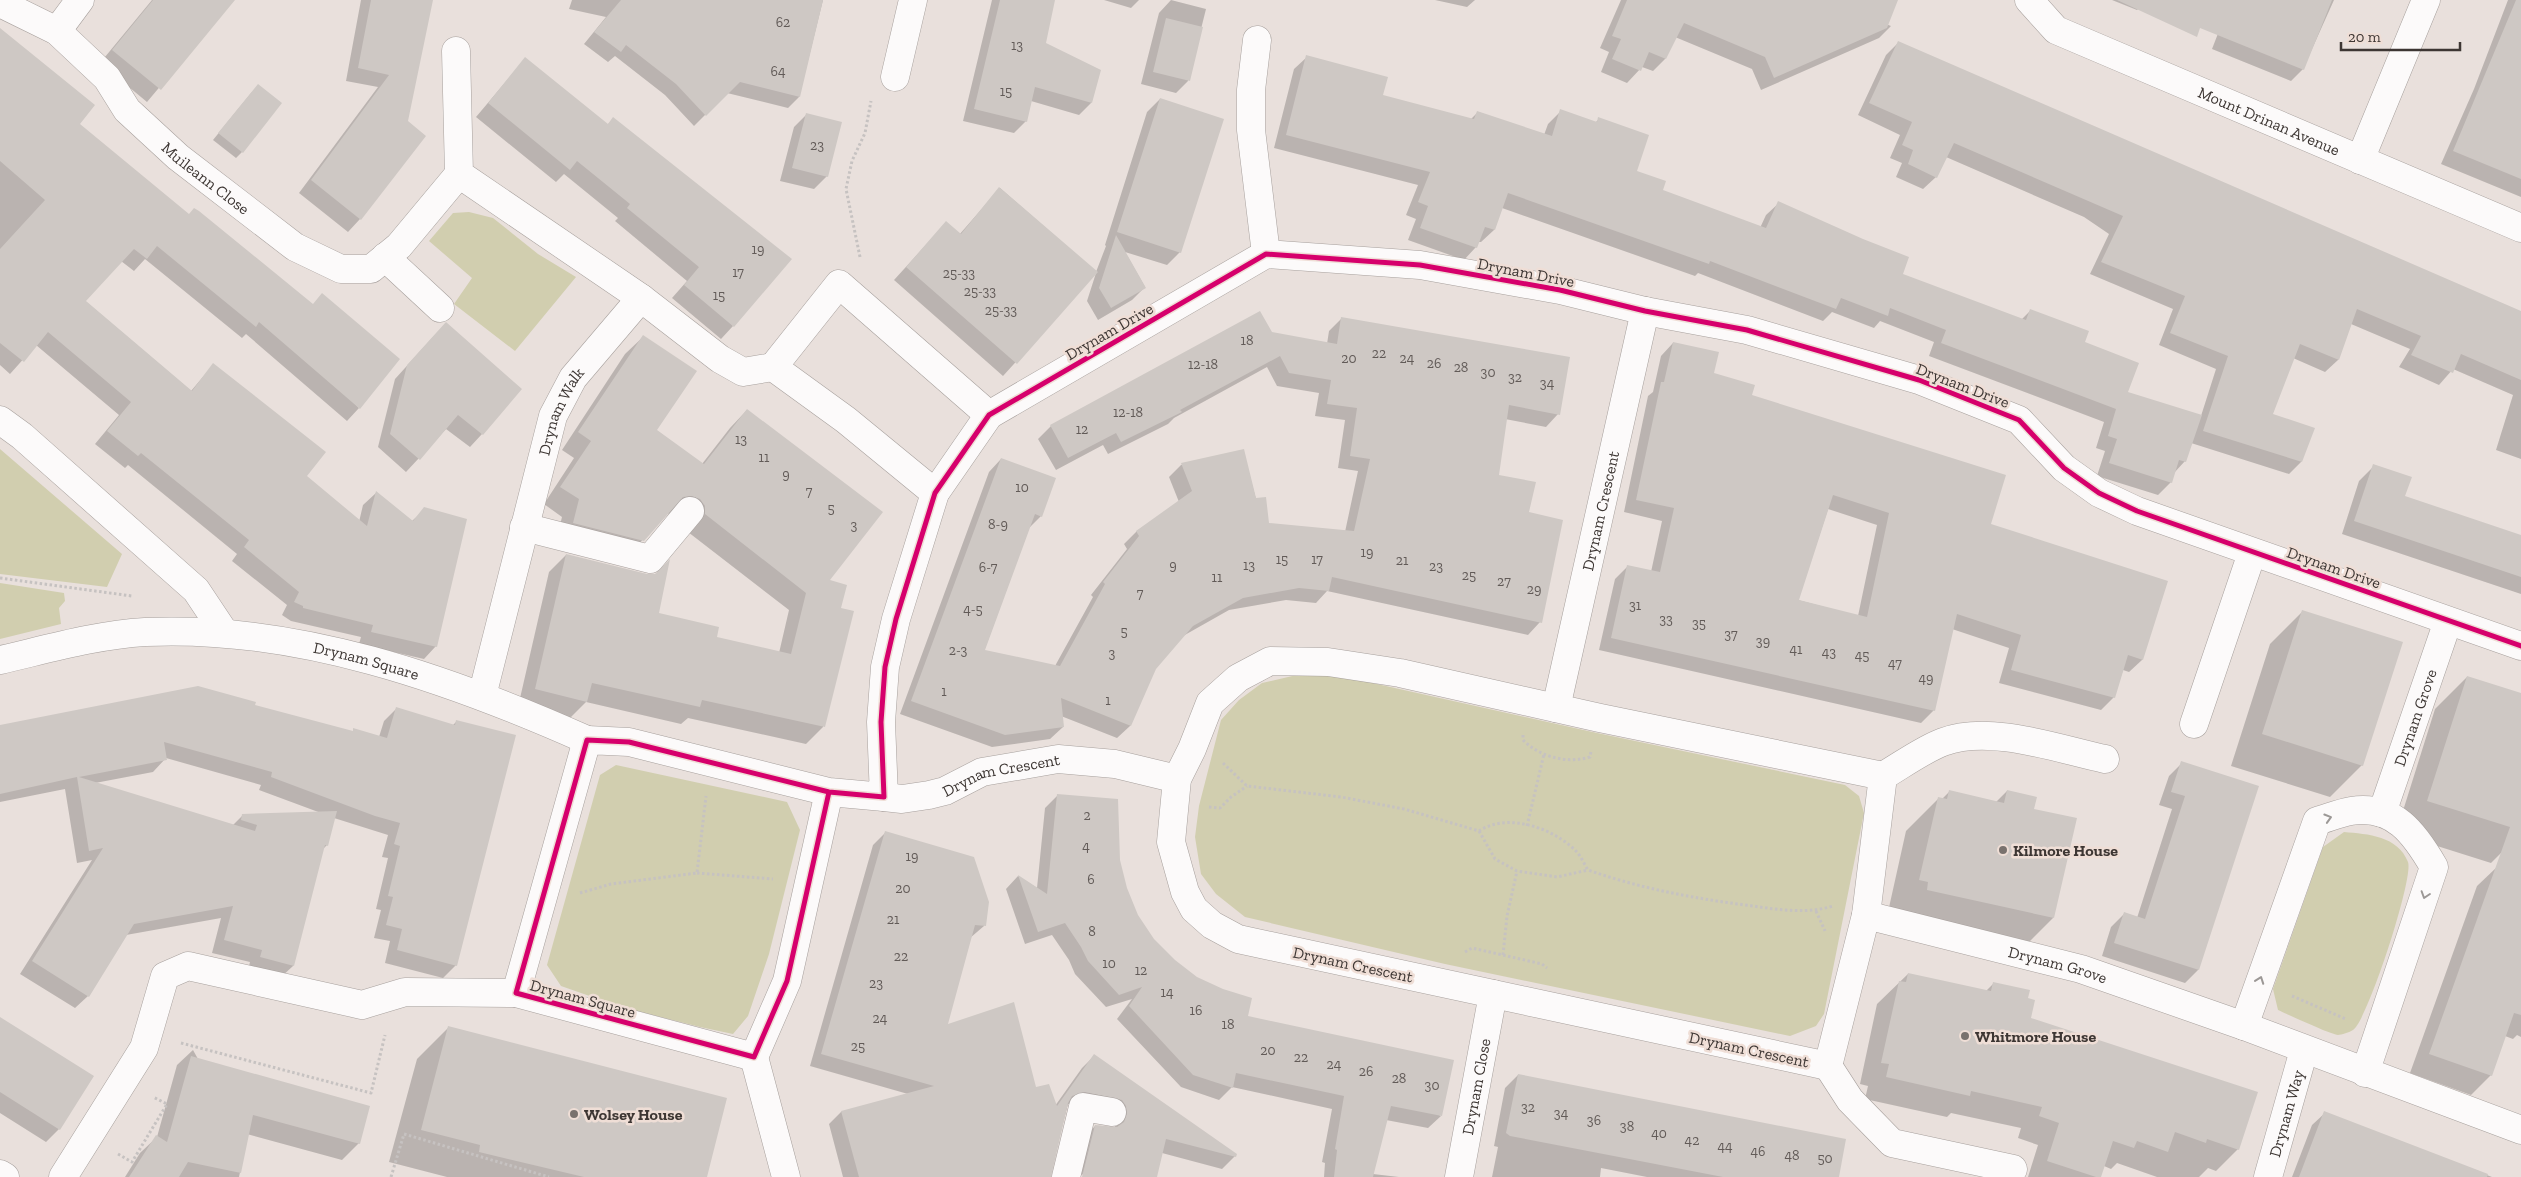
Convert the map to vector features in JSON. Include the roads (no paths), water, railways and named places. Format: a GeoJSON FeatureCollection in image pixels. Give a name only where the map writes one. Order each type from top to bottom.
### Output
{"type":"FeatureCollection","features":[{"type":"Feature","properties":{"kind":"street"},"geometry":{"type":"LineString","coordinates":[[57,31],[80,0]]}},
{"type":"Feature","properties":{"kind":"street"},"geometry":{"type":"LineString","coordinates":[[895,78],[914,0]]}},
{"type":"Feature","properties":{"kind":"street","name":"Mount Drinan Avenue"},"geometry":{"type":"LineString","coordinates":[[2029,0],[2056,30],[2521,228]]}},
{"type":"Feature","properties":{"kind":"street"},"geometry":{"type":"LineString","coordinates":[[2360,160],[2426,0]]}},
{"type":"Feature","properties":{"kind":"street","name":"Muileann Close"},"geometry":{"type":"LineString","coordinates":[[0,3],[57,31],[107,78],[127,110],[178,157],[295,246],[341,269],[371,269],[398,246],[459,174]]}},
{"type":"Feature","properties":{"kind":"street"},"geometry":{"type":"LineString","coordinates":[[1257,40],[1250,90],[1251,130],[1266,254]]}},
{"type":"Feature","properties":{"kind":"street"},"geometry":{"type":"LineString","coordinates":[[456,51],[459,174],[641,298],[720,359],[743,372],[774,367],[839,284],[989,415]]}},
{"type":"Feature","properties":{"kind":"street","name":"Drynam Drive"},"geometry":{"type":"LineString","coordinates":[[884,797],[881,722],[885,667],[912,561],[934,493],[989,415],[1266,254],[1420,265],[1560,290],[1645,311],[1747,330],[1919,380],[2018,420],[2064,468],[2099,493],[2137,511],[2521,646]]}},
{"type":"Feature","properties":{"kind":"street"},"geometry":{"type":"LineString","coordinates":[[385,257],[440,308]]}},
{"type":"Feature","properties":{"kind":"street","name":"Drynam Walk"},"geometry":{"type":"LineString","coordinates":[[482,696],[553,416],[573,378],[641,298]]}},
{"type":"Feature","properties":{"kind":"street","name":"Drynam Crescent"},"geometry":{"type":"LineString","coordinates":[[1556,708],[1645,311]]}},
{"type":"Feature","properties":{"kind":"street"},"geometry":{"type":"LineString","coordinates":[[774,367],[846,420],[934,493]]}},
{"type":"Feature","properties":{"kind":"street"},"geometry":{"type":"LineString","coordinates":[[0,420],[22,436],[196,590],[224,632]]}},
{"type":"Feature","properties":{"kind":"street"},"geometry":{"type":"LineString","coordinates":[[524,527],[650,559],[690,511]]}},
{"type":"Feature","properties":{"kind":"street"},"geometry":{"type":"LineString","coordinates":[[2194,724],[2252,553]]}},
{"type":"Feature","properties":{"kind":"street","name":"Drynam Grove"},"geometry":{"type":"LineString","coordinates":[[2382,812],[2448,621]]}},
{"type":"Feature","properties":{"kind":"street","name":"Drynam Square"},"geometry":{"type":"LineString","coordinates":[[0,660],[88,639],[144,632],[224,632],[297,642],[482,696],[587,740],[629,742],[712,761],[829,792]]}},
{"type":"Feature","properties":{"kind":"street","name":"Drynam Crescent"},"geometry":{"type":"LineString","coordinates":[[1270,661],[1328,662],[1400,673],[1556,708],[1883,776],[1866,910],[1828,1066],[1238,939],[1212,925],[1194,909],[1185,892],[1172,842],[1176,791],[1210,703],[1238,678],[1270,661]]}},
{"type":"Feature","properties":{"kind":"street"},"geometry":{"type":"LineString","coordinates":[[1883,776],[1943,742],[1977,735],[2010,738],[2105,760]]}},
{"type":"Feature","properties":{"kind":"street","name":"Drynam Square"},"geometry":{"type":"LineString","coordinates":[[516,994],[587,740]]}},
{"type":"Feature","properties":{"kind":"street","name":"Drynam Crescent"},"geometry":{"type":"LineString","coordinates":[[884,797],[902,799],[929,795],[945,791],[982,772],[1058,759],[1115,764],[1176,791]]}},
{"type":"Feature","properties":{"kind":"street"},"geometry":{"type":"LineString","coordinates":[[786,1177],[754,1057],[787,981],[829,792],[884,797]]}},
{"type":"Feature","properties":{"kind":"street"},"geometry":{"type":"LineString","coordinates":[[2244,1026],[2317,821],[2352,811],[2382,812],[2401,822],[2417,838],[2434,866],[2365,1073]]}},
{"type":"Feature","properties":{"kind":"street","name":"Drynam Grove"},"geometry":{"type":"LineString","coordinates":[[1866,910],[2081,969],[2244,1026],[2521,1130]]}},
{"type":"Feature","properties":{"kind":"street","name":"Drynam Square"},"geometry":{"type":"LineString","coordinates":[[63,1177],[144,1048],[165,976],[188,966],[362,1005],[405,992],[516,994],[754,1057]]}},
{"type":"Feature","properties":{"kind":"street","name":"Drynam Close"},"geometry":{"type":"LineString","coordinates":[[1459,1177],[1472,1099],[1494,994]]}},
{"type":"Feature","properties":{"kind":"street","name":"Drynam Way"},"geometry":{"type":"LineString","coordinates":[[2268,1177],[2304,1050]]}},
{"type":"Feature","properties":{"kind":"street"},"geometry":{"type":"LineString","coordinates":[[1828,1066],[1850,1100],[1892,1144],[2013,1169]]}},
{"type":"Feature","properties":{"kind":"street"},"geometry":{"type":"LineString","coordinates":[[1066,1177],[1083,1107],[1112,1112]]}},
{"type":"Feature","properties":{"kind":"street"},"geometry":{"type":"LineString","coordinates":[[0,1174],[5,1177]]}},
{"type":"Feature","properties":{"kind":"place","name":"Kilmore House"},"geometry":{"type":"Point","coordinates":[2003,850]}},
{"type":"Feature","properties":{"kind":"place","name":"Whitmore House"},"geometry":{"type":"Point","coordinates":[1965,1036]}},
{"type":"Feature","properties":{"kind":"place","name":"Wolsey House"},"geometry":{"type":"Point","coordinates":[574,1114]}}]}
